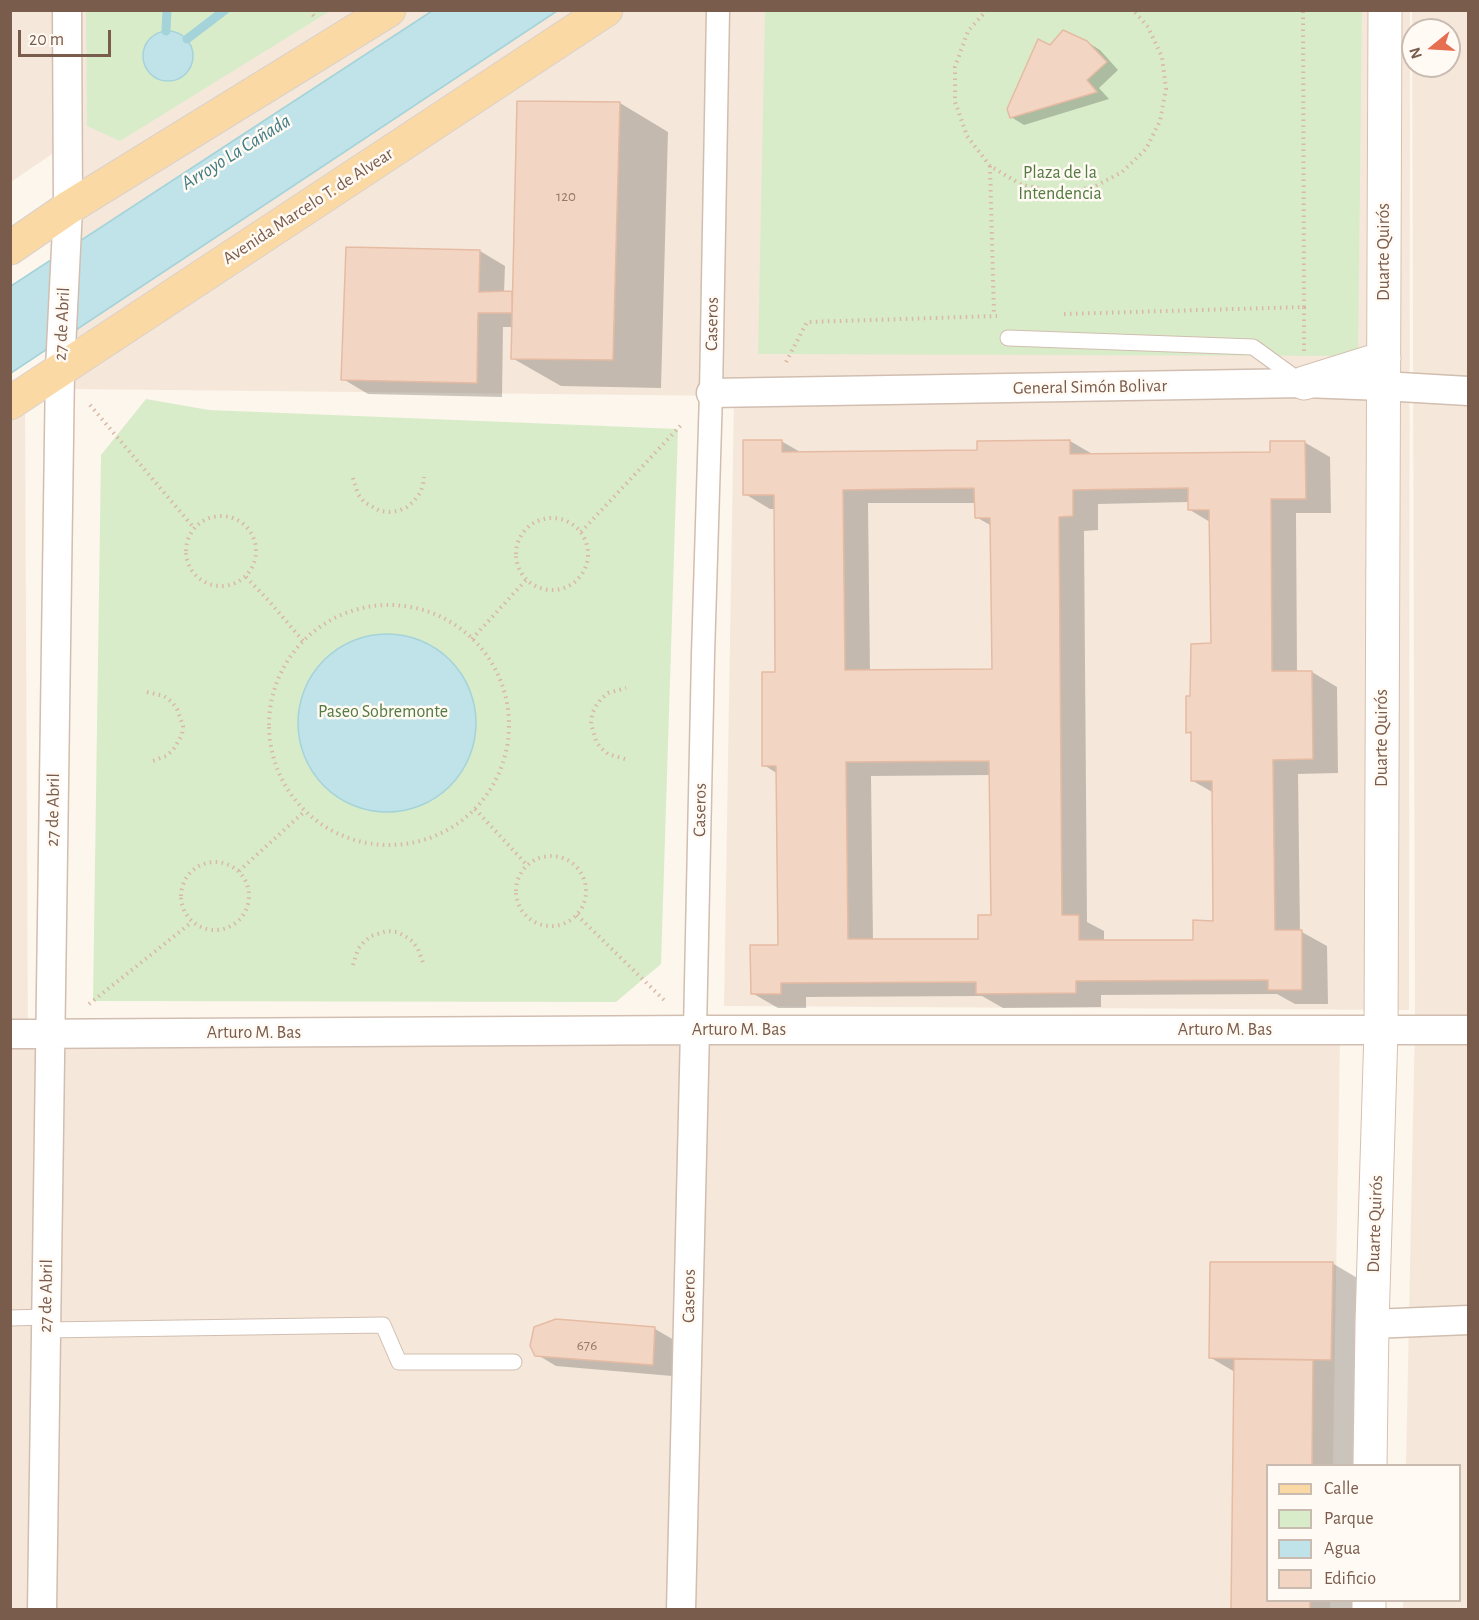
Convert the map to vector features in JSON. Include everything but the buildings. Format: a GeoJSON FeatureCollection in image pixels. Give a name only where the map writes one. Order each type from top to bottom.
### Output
{"type":"FeatureCollection","features":[{"type":"Feature","properties":{"kind":"main road"},"geometry":{"type":"LineString","coordinates":[[10,248],[68,208],[390,10]]}},
{"type":"Feature","properties":{"kind":"main road","name":"Avenida Marcelo T. de Alvear"},"geometry":{"type":"LineString","coordinates":[[10,403],[606,10]]}},
{"type":"Feature","properties":{"kind":"main road","name":"Duarte Quirós"},"geometry":{"type":"LineString","coordinates":[[1370,1464],[1381,1030],[1385,10]]}},
{"type":"Feature","properties":{"kind":"main road"},"geometry":{"type":"LineString","coordinates":[[1304,383],[1384,372]]}},
{"type":"Feature","properties":{"kind":"street","name":"27 de Abril"},"geometry":{"type":"LineString","coordinates":[[42,1610],[60,369],[68,208],[67,10]]}},
{"type":"Feature","properties":{"kind":"street","name":"Caseros"},"geometry":{"type":"LineString","coordinates":[[681,1610],[702,678],[711,393],[718,10]]}},
{"type":"Feature","properties":{"kind":"street"},"geometry":{"type":"LineString","coordinates":[[1384,372],[1468,390]]}},
{"type":"Feature","properties":{"kind":"street","name":"General Simón Bolivar"},"geometry":{"type":"LineString","coordinates":[[711,393],[1304,383]]}},
{"type":"Feature","properties":{"kind":"street","name":"Arturo M. Bas"},"geometry":{"type":"LineString","coordinates":[[10,1035],[695,1030],[1468,1030]]}},
{"type":"Feature","properties":{"kind":"street"},"geometry":{"type":"LineString","coordinates":[[1372,1324],[1468,1320]]}},
{"type":"Feature","properties":{"kind":"lane"},"geometry":{"type":"LineString","coordinates":[[1008,338],[1253,347],[1304,383]]}},
{"type":"Feature","properties":{"kind":"lane"},"geometry":{"type":"LineString","coordinates":[[10,1318],[46,1324],[383,1325],[399,1362],[514,1362]]}},
{"type":"Feature","properties":{"kind":"path"},"geometry":{"type":"LineString","coordinates":[[309,10],[316,20]]}},
{"type":"Feature","properties":{"kind":"path"},"geometry":{"type":"LineString","coordinates":[[987,10],[968,31],[955,67],[955,102],[967,136],[990,166],[1022,185],[1058,192],[1094,187],[1122,172],[1146,149],[1160,121],[1166,89],[1162,57],[1148,27],[1133,10]]}},
{"type":"Feature","properties":{"kind":"path"},"geometry":{"type":"LineString","coordinates":[[1303,10],[1304,383]]}},
{"type":"Feature","properties":{"kind":"path"},"geometry":{"type":"LineString","coordinates":[[990,166],[994,316]]}},
{"type":"Feature","properties":{"kind":"path"},"geometry":{"type":"LineString","coordinates":[[1054,314],[1304,307]]}},
{"type":"Feature","properties":{"kind":"path"},"geometry":{"type":"LineString","coordinates":[[770,392],[807,322],[1006,316]]}},
{"type":"Feature","properties":{"kind":"path"},"geometry":{"type":"LineString","coordinates":[[60,369],[194,528]]}},
{"type":"Feature","properties":{"kind":"path"},"geometry":{"type":"LineString","coordinates":[[581,532],[711,393]]}},
{"type":"Feature","properties":{"kind":"path"},"geometry":{"type":"LineString","coordinates":[[353,478],[358,494],[364,502],[380,511],[389,512],[398,511],[414,501],[420,493],[424,477]]}},
{"type":"Feature","properties":{"kind":"path"},"geometry":{"type":"LineString","coordinates":[[214,516],[237,519],[246,526],[257,546],[257,557],[246,577],[236,584],[225,587],[213,586],[202,581],[193,573],[187,562],[186,550],[188,539],[194,528],[214,516]]}},
{"type":"Feature","properties":{"kind":"path"},"geometry":{"type":"LineString","coordinates":[[549,518],[561,519],[572,524],[581,532],[586,542],[588,555],[586,566],[580,577],[571,585],[548,590],[536,587],[526,580],[519,570],[516,547],[520,536],[528,527],[549,518]]}},
{"type":"Feature","properties":{"kind":"path"},"geometry":{"type":"LineString","coordinates":[[246,577],[269,600],[303,641]]}},
{"type":"Feature","properties":{"kind":"path"},"geometry":{"type":"LineString","coordinates":[[472,639],[526,580]]}},
{"type":"Feature","properties":{"kind":"path"},"geometry":{"type":"LineString","coordinates":[[387,604],[418,608],[447,620],[472,639],[492,664],[504,692],[508,724],[505,755],[493,784],[475,809],[450,828],[421,841],[390,846],[359,842],[330,830],[305,811],[285,786],[273,757],[268,726],[273,695],[284,666],[303,641],[327,621],[356,609],[387,604]]}},
{"type":"Feature","properties":{"kind":"path"},"geometry":{"type":"LineString","coordinates":[[625,759],[608,754],[601,748],[596,741],[591,724],[596,706],[601,699],[608,693],[626,688]]}},
{"type":"Feature","properties":{"kind":"path"},"geometry":{"type":"LineString","coordinates":[[147,692],[164,696],[172,702],[183,726],[182,735],[173,750],[166,756],[150,762]]}},
{"type":"Feature","properties":{"kind":"path"},"geometry":{"type":"LineString","coordinates":[[475,809],[527,865]]}},
{"type":"Feature","properties":{"kind":"path"},"geometry":{"type":"LineString","coordinates":[[239,871],[305,811]]}},
{"type":"Feature","properties":{"kind":"path"},"geometry":{"type":"LineString","coordinates":[[549,855],[560,856],[580,870],[585,880],[586,893],[584,904],[577,915],[567,922],[546,926],[535,922],[527,915],[516,896],[520,874],[527,865],[537,858],[549,855]]}},
{"type":"Feature","properties":{"kind":"path"},"geometry":{"type":"LineString","coordinates":[[219,861],[239,871],[246,881],[249,892],[244,915],[236,924],[213,931],[192,922],[185,914],[180,893],[189,873],[197,866],[219,861]]}},
{"type":"Feature","properties":{"kind":"path"},"geometry":{"type":"LineString","coordinates":[[577,915],[695,1030]]}},
{"type":"Feature","properties":{"kind":"path"},"geometry":{"type":"LineString","coordinates":[[50,1034],[192,922]]}},
{"type":"Feature","properties":{"kind":"path"},"geometry":{"type":"LineString","coordinates":[[353,965],[358,949],[370,936],[387,931],[397,932],[412,941],[418,948],[424,965]]}},
{"type":"Feature","properties":{"kind":"shaded area"},"geometry":{"type":"Polygon","coordinates":[[[1468,10],[1468,1609],[1403,1610],[1403,1602],[1461,1602],[1461,1464],[1406,1464],[1415,1019],[1412,78],[1461,78],[1461,18],[1412,18],[1412,11],[1468,10]]]}},
{"type":"Feature","properties":{"kind":"shaded area"},"geometry":{"type":"Polygon","coordinates":[[[11,11],[1410,11],[1410,18],[1401,18],[1401,78],[1410,78],[1409,1010],[724,1006],[734,396],[74,389],[74,139],[11,182],[11,11]]]}},
{"type":"Feature","properties":{"kind":"shaded area"},"geometry":{"type":"Polygon","coordinates":[[[25,405],[28,1048],[1340,1040],[1333,1464],[1266,1464],[1266,1602],[1330,1602],[1330,1609],[11,1609],[10,415],[25,405]]]}},
{"type":"Feature","properties":{"kind":"green space"},"geometry":{"type":"Polygon","coordinates":[[[86,11],[330,11],[120,141],[87,126],[86,11]]]}},
{"type":"Feature","properties":{"kind":"green space","name":"Plaza de la Intendencia"},"geometry":{"type":"Polygon","coordinates":[[[765,11],[1362,11],[1358,356],[758,354],[765,11]]]}},
{"type":"Feature","properties":{"kind":"green space","name":"Paseo Sobremonte"},"geometry":{"type":"Polygon","coordinates":[[[146,399],[209,410],[678,429],[661,964],[616,1002],[93,1001],[101,455],[146,399]]]}},
{"type":"Feature","properties":{"kind":"water","name":"Arroyo La Cañada"},"geometry":{"type":"Polygon","coordinates":[[[432,11],[557,11],[11,373],[11,286],[432,11]]]}},
{"type":"Feature","properties":{"kind":"water"},"geometry":{"type":"Polygon","coordinates":[[[163,31],[173,31],[186,38],[193,51],[193,61],[186,74],[173,81],[163,81],[154,77],[147,70],[143,61],[143,51],[147,42],[154,35],[163,31]]]}},
{"type":"Feature","properties":{"kind":"water"},"geometry":{"type":"Polygon","coordinates":[[[387,634],[421,641],[437,649],[450,660],[461,673],[469,689],[476,723],[469,757],[461,773],[450,786],[437,797],[421,805],[387,812],[353,805],[337,797],[324,786],[313,773],[305,757],[298,723],[305,689],[313,673],[324,660],[337,649],[353,641],[387,634]]]}},
{"type":"Feature","properties":{"kind":"waterway"},"geometry":{"type":"LineString","coordinates":[[166,31],[167,10]]}},
{"type":"Feature","properties":{"kind":"waterway"},"geometry":{"type":"LineString","coordinates":[[187,39],[225,10]]}}]}
